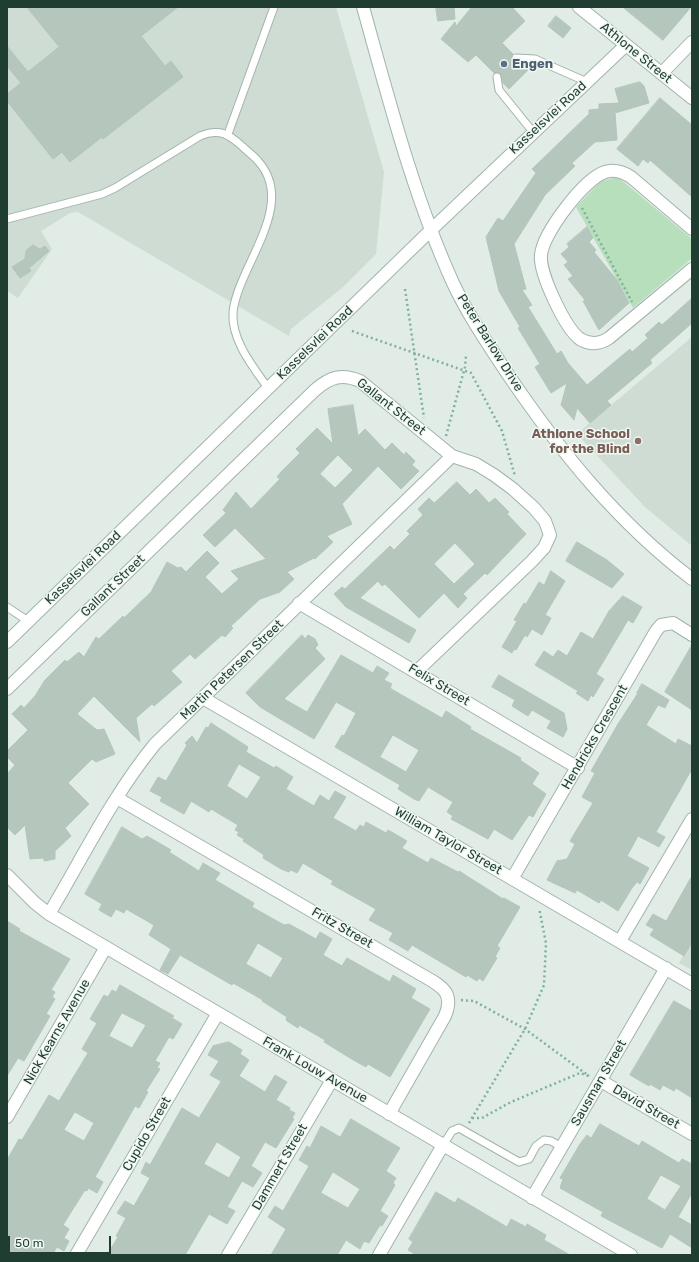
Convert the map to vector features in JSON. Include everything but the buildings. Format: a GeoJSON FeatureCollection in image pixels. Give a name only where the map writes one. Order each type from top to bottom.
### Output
{"type":"FeatureCollection","features":[{"type":"Feature","properties":{"kind":"street","name":"Peter Barlow Drive"},"geometry":{"type":"LineString","coordinates":[[363,7],[414,183],[453,283],[468,312],[502,366],[551,436],[576,468],[606,501],[692,578]]}},
{"type":"Feature","properties":{"kind":"street","name":"Athlone Street"},"geometry":{"type":"LineString","coordinates":[[579,7],[625,46],[662,73],[692,98]]}},
{"type":"Feature","properties":{"kind":"street"},"geometry":{"type":"LineString","coordinates":[[662,73],[692,42]]}},
{"type":"Feature","properties":{"kind":"street","name":"Kasselsvlei Road"},"geometry":{"type":"LineString","coordinates":[[7,642],[432,229],[625,46]]}},
{"type":"Feature","properties":{"kind":"street"},"geometry":{"type":"LineString","coordinates":[[692,228],[631,177],[620,172],[607,171],[594,178],[576,197],[549,233],[541,251],[541,262],[544,275],[552,296],[575,334],[585,342],[592,343],[604,341],[609,338],[692,269]]}},
{"type":"Feature","properties":{"kind":"street","name":"Gallant Street"},"geometry":{"type":"LineString","coordinates":[[7,689],[327,381],[343,376],[360,381],[452,456],[476,464],[514,489],[545,521],[550,535],[544,548],[532,561],[417,672]]}},
{"type":"Feature","properties":{"kind":"street","name":"Martin Petersen Street"},"geometry":{"type":"LineString","coordinates":[[49,914],[139,763],[155,744],[452,456]]}},
{"type":"Feature","properties":{"kind":"street","name":"Felix Street"},"geometry":{"type":"LineString","coordinates":[[299,604],[578,768]]}},
{"type":"Feature","properties":{"kind":"street","name":"Hendricks Crescent"},"geometry":{"type":"LineString","coordinates":[[512,879],[578,768],[656,631],[661,625],[672,623],[692,635]]}},
{"type":"Feature","properties":{"kind":"street","name":"William Taylor Street"},"geometry":{"type":"LineString","coordinates":[[203,698],[692,984]]}},
{"type":"Feature","properties":{"kind":"street","name":"Fritz Street"},"geometry":{"type":"LineString","coordinates":[[118,798],[422,975],[443,988],[449,1000]]}},
{"type":"Feature","properties":{"kind":"street"},"geometry":{"type":"LineString","coordinates":[[620,941],[692,819]]}},
{"type":"Feature","properties":{"kind":"street","name":"Frank Louw Avenue"},"geometry":{"type":"LineString","coordinates":[[7,875],[35,903],[49,914],[631,1255]]}},
{"type":"Feature","properties":{"kind":"street","name":"Nick Kearns Avenue"},"geometry":{"type":"LineString","coordinates":[[7,1117],[106,947]]}},
{"type":"Feature","properties":{"kind":"street","name":"Sausman Street"},"geometry":{"type":"LineString","coordinates":[[532,1198],[666,968]]}},
{"type":"Feature","properties":{"kind":"street"},"geometry":{"type":"LineString","coordinates":[[389,1114],[445,1016],[449,1007],[449,1000]]}},
{"type":"Feature","properties":{"kind":"street","name":"Cupido Street"},"geometry":{"type":"LineString","coordinates":[[76,1255],[218,1013]]}},
{"type":"Feature","properties":{"kind":"street","name":"Dammert Street"},"geometry":{"type":"LineString","coordinates":[[228,1255],[332,1080]]}},
{"type":"Feature","properties":{"kind":"street","name":"David Street"},"geometry":{"type":"LineString","coordinates":[[601,1081],[692,1134]]}},
{"type":"Feature","properties":{"kind":"street"},"geometry":{"type":"LineString","coordinates":[[379,1255],[443,1145]]}},
{"type":"Feature","properties":{"kind":"lane"},"geometry":{"type":"LineString","coordinates":[[228,134],[274,7]]}},
{"type":"Feature","properties":{"kind":"lane"},"geometry":{"type":"LineString","coordinates":[[516,58],[535,59],[587,82]]}},
{"type":"Feature","properties":{"kind":"lane"},"geometry":{"type":"LineString","coordinates":[[497,77],[499,90],[533,132]]}},
{"type":"Feature","properties":{"kind":"lane"},"geometry":{"type":"LineString","coordinates":[[7,219],[102,194],[129,181],[200,136],[212,132],[228,134],[259,162],[266,173],[270,185],[271,203],[266,229],[245,272],[233,313],[238,338],[254,368],[268,388]]}},
{"type":"Feature","properties":{"kind":"lane"},"geometry":{"type":"LineString","coordinates":[[7,607],[28,621]]}},
{"type":"Feature","properties":{"kind":"lane"},"geometry":{"type":"LineString","coordinates":[[443,1145],[456,1129],[465,1130],[519,1162],[529,1159],[536,1146],[544,1140],[551,1141],[562,1147]]}},
{"type":"Feature","properties":{"kind":"path"},"geometry":{"type":"LineString","coordinates":[[576,197],[638,314]]}},
{"type":"Feature","properties":{"kind":"path"},"geometry":{"type":"LineString","coordinates":[[404,289],[425,425]]}},
{"type":"Feature","properties":{"kind":"path"},"geometry":{"type":"LineString","coordinates":[[352,331],[471,373],[502,431],[517,484]]}},
{"type":"Feature","properties":{"kind":"path"},"geometry":{"type":"LineString","coordinates":[[445,440],[464,370],[466,356]]}},
{"type":"Feature","properties":{"kind":"path"},"geometry":{"type":"LineString","coordinates":[[465,1130],[525,1029],[544,985],[546,943],[539,909],[544,898]]}},
{"type":"Feature","properties":{"kind":"path"},"geometry":{"type":"LineString","coordinates":[[449,1000],[474,1001],[525,1029],[591,1077],[580,1073],[511,1102],[482,1118],[472,1118]]}},
{"type":"Feature","properties":{"kind":"shaded area"},"geometry":{"type":"Polygon","coordinates":[[[7,7],[336,7],[384,172],[376,254],[343,287],[291,329],[289,336],[78,212],[70,213],[41,231],[52,249],[18,298],[7,291],[7,7]]]}},
{"type":"Feature","properties":{"kind":"shaded area","name":"Athlone School for the Blind"},"geometry":{"type":"Polygon","coordinates":[[[692,337],[692,546],[645,507],[577,434],[692,337]]]}},
{"type":"Feature","properties":{"kind":"shaded area"},"geometry":{"type":"Polygon","coordinates":[[[692,941],[692,970],[679,963],[692,941]]]}},
{"type":"Feature","properties":{"kind":"green space"},"geometry":{"type":"Polygon","coordinates":[[[612,178],[619,178],[692,239],[691,259],[633,308],[576,207],[600,182],[612,178]]]}},
{"type":"Feature","properties":{"kind":"place","name":"Engen"},"geometry":{"type":"Point","coordinates":[504,64]}},
{"type":"Feature","properties":{"kind":"place","name":"Athlone School for the Blind"},"geometry":{"type":"Point","coordinates":[638,441]}}]}
